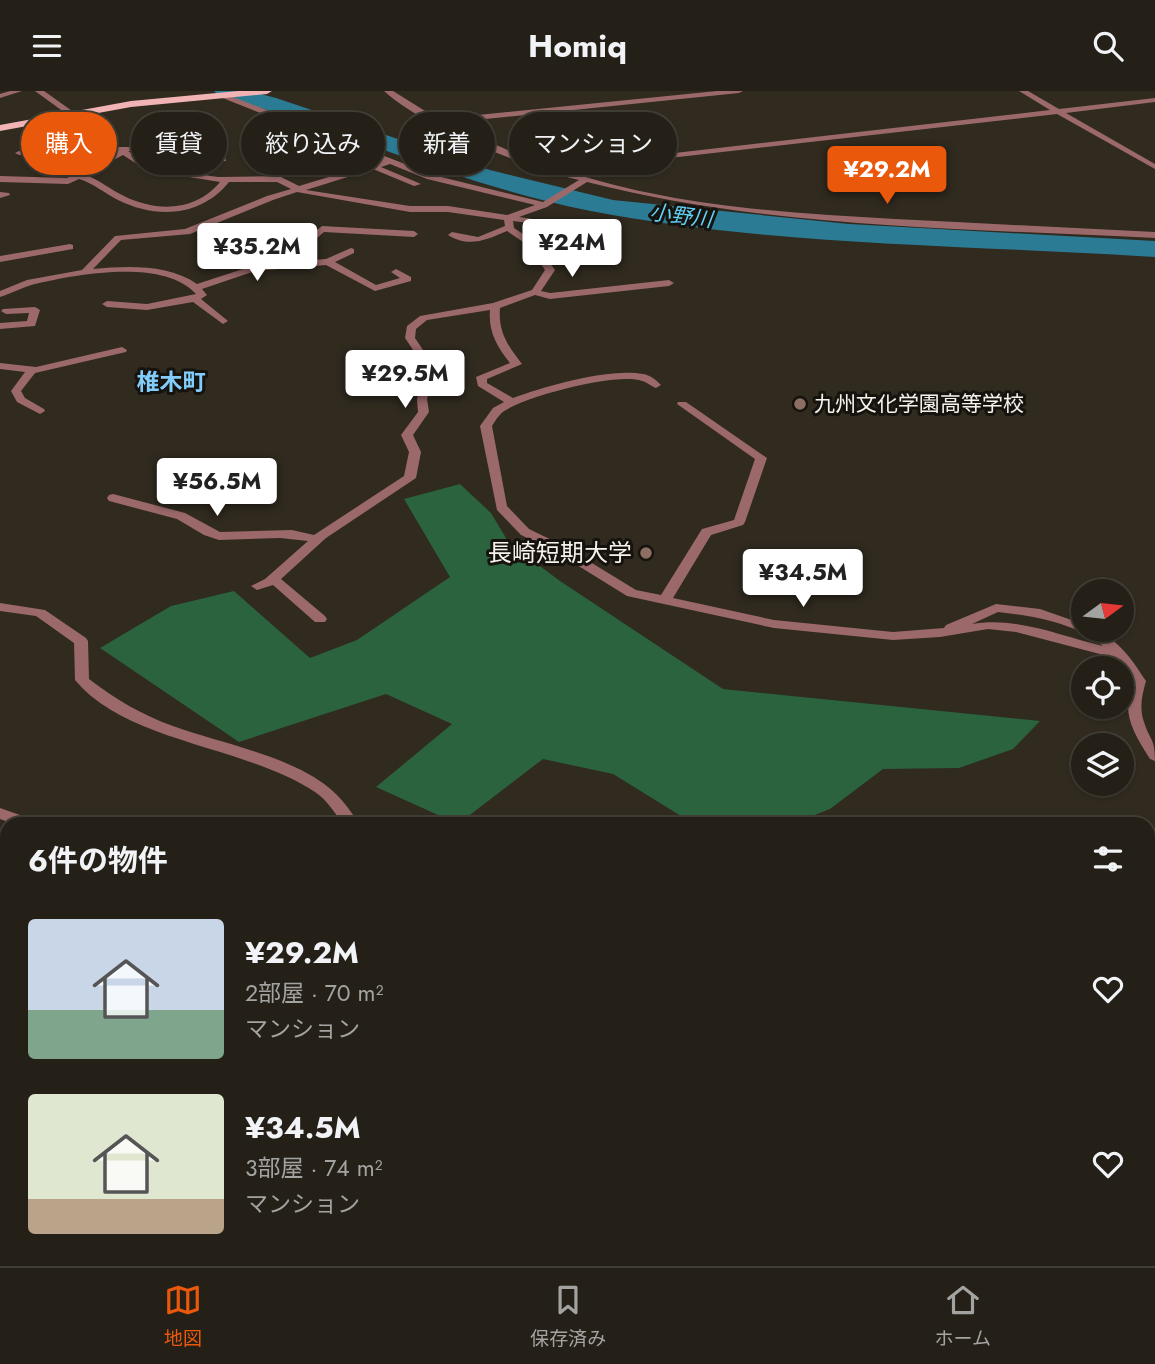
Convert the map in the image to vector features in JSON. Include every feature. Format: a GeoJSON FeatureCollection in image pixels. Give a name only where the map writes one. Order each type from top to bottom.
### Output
{"type":"FeatureCollection","features":[{"type":"Feature","properties":{"kind":"main road"},"geometry":{"type":"LineString","coordinates":[[79,112],[267,91]]}},
{"type":"Feature","properties":{"kind":"main road"},"geometry":{"type":"LineString","coordinates":[[0,128],[21,124]]}},
{"type":"Feature","properties":{"kind":"street"},"geometry":{"type":"LineString","coordinates":[[0,96],[18,91]]}},
{"type":"Feature","properties":{"kind":"street"},"geometry":{"type":"LineString","coordinates":[[39,91],[70,112]]}},
{"type":"Feature","properties":{"kind":"street"},"geometry":{"type":"LineString","coordinates":[[388,91],[422,112]]}},
{"type":"Feature","properties":{"kind":"street"},"geometry":{"type":"LineString","coordinates":[[495,115],[739,91]]}},
{"type":"Feature","properties":{"kind":"street"},"geometry":{"type":"LineString","coordinates":[[1023,91],[1155,167]]}},
{"type":"Feature","properties":{"kind":"street"},"geometry":{"type":"LineString","coordinates":[[223,95],[430,177],[545,204]]}},
{"type":"Feature","properties":{"kind":"street"},"geometry":{"type":"LineString","coordinates":[[677,155],[1155,100]]}},
{"type":"Feature","properties":{"kind":"street"},"geometry":{"type":"LineString","coordinates":[[117,141],[125,136]]}},
{"type":"Feature","properties":{"kind":"street"},"geometry":{"type":"LineString","coordinates":[[117,150],[131,157]]}},
{"type":"Feature","properties":{"kind":"street"},"geometry":{"type":"LineString","coordinates":[[117,155],[123,152]]}},
{"type":"Feature","properties":{"kind":"street"},"geometry":{"type":"LineString","coordinates":[[385,163],[391,161]]}},
{"type":"Feature","properties":{"kind":"street"},"geometry":{"type":"LineString","coordinates":[[385,171],[417,184]]}},
{"type":"Feature","properties":{"kind":"street"},"geometry":{"type":"LineString","coordinates":[[0,179],[57,182],[79,175]]}},
{"type":"Feature","properties":{"kind":"street"},"geometry":{"type":"LineString","coordinates":[[84,175],[106,186],[117,196],[174,212],[207,200],[226,180]]}},
{"type":"Feature","properties":{"kind":"street"},"geometry":{"type":"LineString","coordinates":[[190,175],[226,180],[279,179],[299,189],[411,209],[448,209],[510,225],[549,224]]}},
{"type":"Feature","properties":{"kind":"street"},"geometry":{"type":"LineString","coordinates":[[85,272],[118,238],[187,232],[216,218],[344,175]]}},
{"type":"Feature","properties":{"kind":"street"},"geometry":{"type":"LineString","coordinates":[[563,175],[672,198],[805,215],[1155,235]]}},
{"type":"Feature","properties":{"kind":"street"},"geometry":{"type":"LineString","coordinates":[[452,235],[474,242],[486,240],[583,181]]}},
{"type":"Feature","properties":{"kind":"street"},"geometry":{"type":"LineString","coordinates":[[454,249],[492,243],[510,225]]}},
{"type":"Feature","properties":{"kind":"street"},"geometry":{"type":"LineString","coordinates":[[510,225],[532,244],[550,270],[535,292]]}},
{"type":"Feature","properties":{"kind":"street"},"geometry":{"type":"LineString","coordinates":[[280,265],[322,229],[414,234]]}},
{"type":"Feature","properties":{"kind":"street"},"geometry":{"type":"LineString","coordinates":[[251,268],[251,258],[265,247],[264,244]]}},
{"type":"Feature","properties":{"kind":"street"},"geometry":{"type":"LineString","coordinates":[[0,259],[56,247],[71,247]]}},
{"type":"Feature","properties":{"kind":"street"},"geometry":{"type":"LineString","coordinates":[[198,287],[247,272],[251,268],[328,262],[351,251]]}},
{"type":"Feature","properties":{"kind":"street"},"geometry":{"type":"LineString","coordinates":[[328,262],[375,288],[408,279],[396,272]]}},
{"type":"Feature","properties":{"kind":"street"},"geometry":{"type":"LineString","coordinates":[[0,294],[30,282],[85,272],[148,271],[172,275],[198,287],[202,295],[195,299],[147,307],[107,304]]}},
{"type":"Feature","properties":{"kind":"street"},"geometry":{"type":"LineString","coordinates":[[257,586],[274,579],[316,540],[410,478],[415,452],[407,435],[424,412],[422,399],[431,369],[410,338],[411,328],[424,318],[495,306],[535,292],[550,296],[669,283]]}},
{"type":"Feature","properties":{"kind":"street"},"geometry":{"type":"LineString","coordinates":[[195,299],[223,321]]}},
{"type":"Feature","properties":{"kind":"street"},"geometry":{"type":"LineString","coordinates":[[495,306],[493,324],[500,345],[517,364],[481,377],[482,384],[512,402]]}},
{"type":"Feature","properties":{"kind":"street"},"geometry":{"type":"LineString","coordinates":[[0,326],[30,328],[35,310],[6,311]]}},
{"type":"Feature","properties":{"kind":"street"},"geometry":{"type":"LineString","coordinates":[[0,366],[32,370],[122,350]]}},
{"type":"Feature","properties":{"kind":"street"},"geometry":{"type":"LineString","coordinates":[[32,370],[16,391],[21,400],[40,411]]}},
{"type":"Feature","properties":{"kind":"street"},"geometry":{"type":"LineString","coordinates":[[656,385],[644,377],[631,377],[558,386],[512,402],[497,411],[486,426],[501,507],[525,532],[561,549],[632,593],[774,624],[893,636],[940,633],[988,625],[1016,628],[1116,654]]}},
{"type":"Feature","properties":{"kind":"street"},"geometry":{"type":"LineString","coordinates":[[665,600],[706,532],[739,522],[761,458],[682,404]]}},
{"type":"Feature","properties":{"kind":"street"},"geometry":{"type":"LineString","coordinates":[[113,498],[184,517],[201,530],[217,535],[241,537],[300,533],[316,540]]}},
{"type":"Feature","properties":{"kind":"street"},"geometry":{"type":"LineString","coordinates":[[274,579],[320,619]]}},
{"type":"Feature","properties":{"kind":"street"},"geometry":{"type":"LineString","coordinates":[[0,607],[40,613],[80,641],[82,680],[101,698],[197,741],[277,768],[321,789],[345,817]]}},
{"type":"Feature","properties":{"kind":"street"},"geometry":{"type":"LineString","coordinates":[[940,633],[996,608],[1040,613],[1071,624]]}},
{"type":"Feature","properties":{"kind":"street"},"geometry":{"type":"LineString","coordinates":[[1106,642],[1116,654],[1129,663],[1139,681],[1131,705],[1140,730],[1155,757]]}},
{"type":"Feature","properties":{"kind":"green space"},"geometry":{"type":"Polygon","coordinates":[[[460,484],[491,513],[509,543],[560,581],[723,689],[1040,721],[1013,749],[959,768],[883,769],[830,809],[810,817],[683,817],[613,774],[543,759],[467,817],[442,817],[376,787],[452,724],[386,694],[239,742],[100,648],[171,606],[234,591],[310,658],[357,640],[450,577],[404,499],[460,484]]]}},
{"type":"Feature","properties":{"kind":"waterway","name":"小野川"},"geometry":{"type":"LineString","coordinates":[[225,91],[311,116],[525,188],[613,207],[702,219],[849,232],[1155,249]]}},
{"type":"Feature","properties":{"kind":"waterway","name":"小野川"},"geometry":{"type":"LineString","coordinates":[[1152,248],[1155,252]]}},
{"type":"Feature","properties":{"kind":"place","name":"九州文化学園高等学校"},"geometry":{"type":"Point","coordinates":[800,404]}},
{"type":"Feature","properties":{"kind":"place","name":"長崎短期大学"},"geometry":{"type":"Point","coordinates":[646,553]}},
{"type":"Feature","properties":{"kind":"district","name":"椎木町"},"geometry":{"type":"Point","coordinates":[171,382]}}]}
